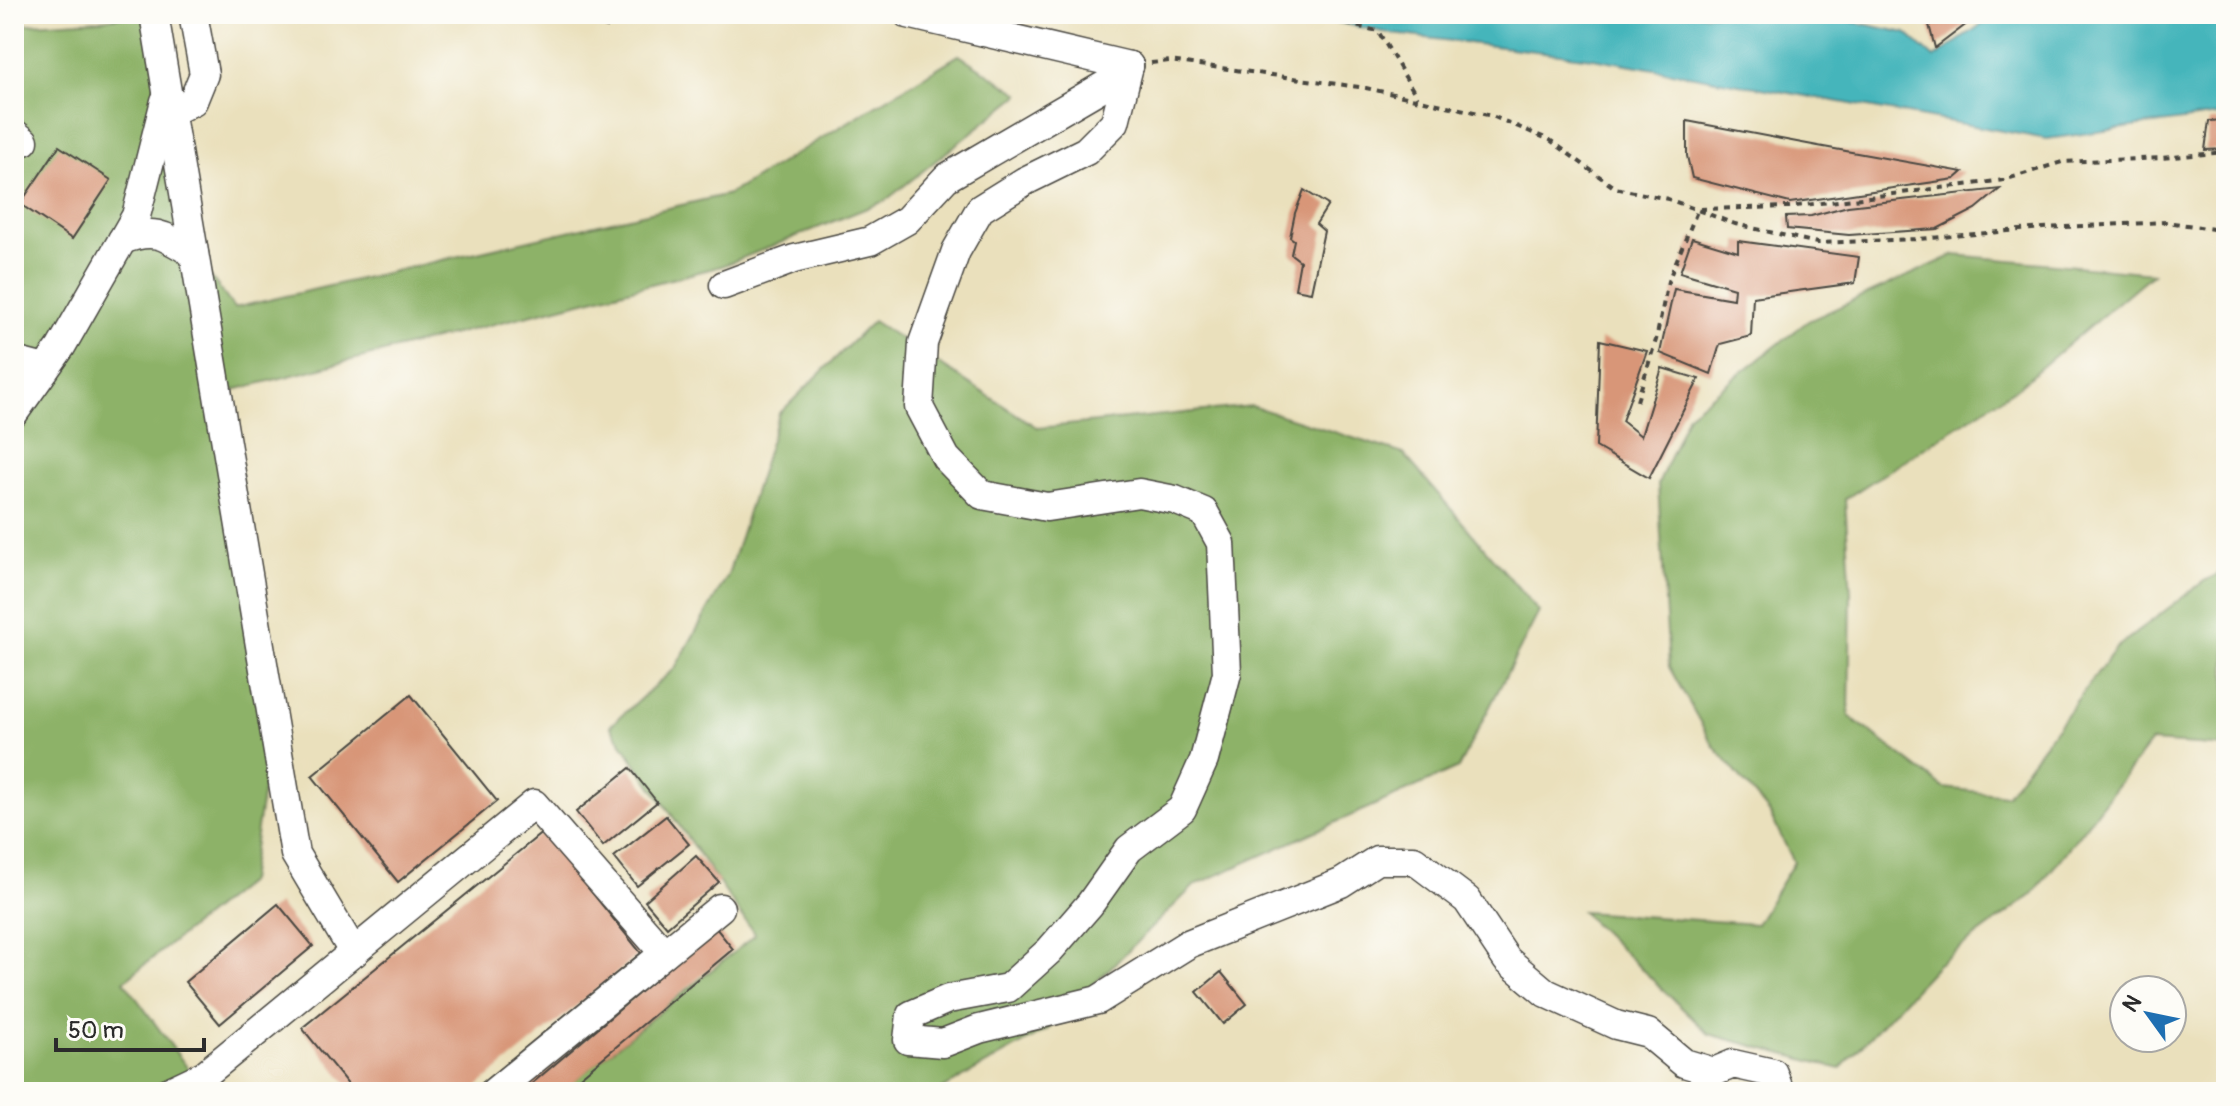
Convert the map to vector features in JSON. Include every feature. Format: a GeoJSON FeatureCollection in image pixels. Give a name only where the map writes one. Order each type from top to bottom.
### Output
{"type":"FeatureCollection","features":[{"type":"Feature","properties":{"kind":"street"},"geometry":{"type":"LineString","coordinates":[[154,14],[295,854],[354,953]]}},
{"type":"Feature","properties":{"kind":"street"},"geometry":{"type":"LineString","coordinates":[[169,101],[193,101],[204,74],[193,14]]}},
{"type":"Feature","properties":{"kind":"street"},"geometry":{"type":"LineString","coordinates":[[908,14],[1129,66]]}},
{"type":"Feature","properties":{"kind":"street"},"geometry":{"type":"LineString","coordinates":[[724,285],[794,259],[870,241],[907,220],[946,178],[1112,81],[1129,66]]}},
{"type":"Feature","properties":{"kind":"street"},"geometry":{"type":"LineString","coordinates":[[1129,66],[1115,122],[1086,151],[1025,181],[980,209],[956,251],[923,343],[919,407],[946,458],[982,495],[1047,507],[1139,493],[1175,500],[1204,512],[1221,543],[1227,673],[1204,760],[1182,809],[1129,849],[1090,904],[1049,951],[1008,988],[948,999],[911,1015],[908,1040],[943,1043],[979,1029],[1098,1000],[1188,944],[1341,883],[1377,860],[1414,860],[1467,900],[1507,960],[1546,993],[1616,1025],[1648,1033],[1684,1063],[1714,1072],[1733,1064],[1773,1073],[1780,1092]]}},
{"type":"Feature","properties":{"kind":"street"},"geometry":{"type":"LineString","coordinates":[[14,413],[61,347],[136,216],[169,101]]}},
{"type":"Feature","properties":{"kind":"street"},"geometry":{"type":"LineString","coordinates":[[122,240],[142,233],[165,236],[194,254]]}},
{"type":"Feature","properties":{"kind":"street"},"geometry":{"type":"LineString","coordinates":[[14,361],[45,369]]}},
{"type":"Feature","properties":{"kind":"street"},"geometry":{"type":"LineString","coordinates":[[168,1092],[210,1084],[354,953],[534,804],[664,953]]}},
{"type":"Feature","properties":{"kind":"street"},"geometry":{"type":"LineString","coordinates":[[494,1092],[720,908]]}},
{"type":"Feature","properties":{"kind":"path"},"geometry":{"type":"LineString","coordinates":[[1355,14],[1346,24],[1378,31],[1418,99]]}},
{"type":"Feature","properties":{"kind":"path"},"geometry":{"type":"LineString","coordinates":[[1129,66],[1170,61],[1366,88],[1492,116],[1550,140],[1615,188],[1668,199],[1735,224],[1817,243],[2167,222],[2226,231]]}},
{"type":"Feature","properties":{"kind":"path"},"geometry":{"type":"LineString","coordinates":[[1698,209],[1789,207],[2004,180],[2062,162],[2226,152]]}},
{"type":"Feature","properties":{"kind":"path"},"geometry":{"type":"LineString","coordinates":[[1637,401],[1656,340],[1668,281],[1698,209]]}},
{"type":"Feature","properties":{"kind":"green space"},"geometry":{"type":"Polygon","coordinates":[[[154,14],[194,254],[234,308],[729,194],[959,55],[1020,94],[885,201],[722,266],[230,391],[273,725],[249,881],[124,981],[205,1092],[14,1092],[14,25],[99,20],[154,14]]]}},
{"type":"Feature","properties":{"kind":"green space"},"geometry":{"type":"Polygon","coordinates":[[[1954,255],[2153,273],[2018,387],[1845,499],[1851,594],[1849,716],[1944,788],[2006,795],[2116,648],[2204,581],[2226,570],[2226,747],[2151,742],[2032,895],[1937,965],[1840,1069],[1709,1034],[1582,912],[1756,924],[1794,862],[1769,812],[1713,745],[1669,667],[1658,485],[1688,414],[1808,321],[1954,255]]]}},
{"type":"Feature","properties":{"kind":"green space"},"geometry":{"type":"Polygon","coordinates":[[[873,321],[1038,428],[1252,406],[1404,454],[1539,612],[1458,768],[1195,885],[1047,1030],[937,1092],[560,1092],[755,935],[610,726],[675,668],[728,575],[779,414],[873,321]]]}},
{"type":"Feature","properties":{"kind":"water"},"geometry":{"type":"Polygon","coordinates":[[[1297,14],[1816,14],[1906,33],[1934,58],[1982,24],[2052,14],[2143,14],[2146,18],[2176,14],[2226,14],[2226,114],[2047,139],[1593,58],[1393,34],[1297,14]]]}},
{"type":"Feature","properties":{"kind":"building"},"geometry":{"type":"Polygon","coordinates":[[[584,14],[611,14],[607,28],[582,21],[584,14]]]}},
{"type":"Feature","properties":{"kind":"building"},"geometry":{"type":"Polygon","coordinates":[[[1932,14],[1985,16],[1976,17],[1935,48],[1927,17],[1932,14]]]}},
{"type":"Feature","properties":{"kind":"building"},"geometry":{"type":"Polygon","coordinates":[[[2226,120],[2226,149],[2205,150],[2209,121],[2226,120]]]}},
{"type":"Feature","properties":{"kind":"building"},"geometry":{"type":"Polygon","coordinates":[[[1687,121],[1963,172],[1955,179],[1790,203],[1692,178],[1687,156],[1687,121]]]}},
{"type":"Feature","properties":{"kind":"building"},"geometry":{"type":"Polygon","coordinates":[[[59,146],[111,180],[72,239],[20,204],[59,146]]]}},
{"type":"Feature","properties":{"kind":"building"},"geometry":{"type":"Polygon","coordinates":[[[2000,189],[1976,209],[1937,229],[1849,235],[1787,229],[1786,217],[1811,216],[1848,206],[2000,189]]]}},
{"type":"Feature","properties":{"kind":"building"},"geometry":{"type":"Polygon","coordinates":[[[1304,190],[1328,205],[1316,224],[1324,231],[1311,292],[1295,289],[1300,261],[1291,254],[1294,240],[1290,237],[1304,190]]]}},
{"type":"Feature","properties":{"kind":"building"},"geometry":{"type":"Polygon","coordinates":[[[1692,238],[1738,252],[1738,241],[1859,257],[1855,283],[1753,297],[1751,336],[1720,344],[1711,374],[1660,353],[1674,289],[1733,299],[1734,288],[1680,272],[1692,238]]]}},
{"type":"Feature","properties":{"kind":"building"},"geometry":{"type":"Polygon","coordinates":[[[1600,340],[1647,351],[1622,421],[1641,436],[1662,368],[1699,379],[1649,478],[1596,447],[1600,340]]]}},
{"type":"Feature","properties":{"kind":"building"},"geometry":{"type":"Polygon","coordinates":[[[411,695],[497,801],[398,882],[312,776],[411,695]]]}},
{"type":"Feature","properties":{"kind":"building"},"geometry":{"type":"Polygon","coordinates":[[[630,768],[657,802],[603,846],[576,812],[630,768]]]}},
{"type":"Feature","properties":{"kind":"building"},"geometry":{"type":"Polygon","coordinates":[[[666,816],[689,844],[637,886],[614,857],[666,816]]]}},
{"type":"Feature","properties":{"kind":"building"},"geometry":{"type":"Polygon","coordinates":[[[543,832],[641,953],[471,1092],[354,1092],[302,1028],[543,832]]]}},
{"type":"Feature","properties":{"kind":"building"},"geometry":{"type":"Polygon","coordinates":[[[696,856],[719,882],[667,927],[645,901],[696,856]]]}},
{"type":"Feature","properties":{"kind":"building"},"geometry":{"type":"Polygon","coordinates":[[[278,904],[313,946],[220,1024],[185,982],[278,904]]]}},
{"type":"Feature","properties":{"kind":"building"},"geometry":{"type":"Polygon","coordinates":[[[716,928],[733,949],[562,1092],[522,1092],[716,928]]]}},
{"type":"Feature","properties":{"kind":"building"},"geometry":{"type":"Polygon","coordinates":[[[1221,972],[1247,1004],[1223,1024],[1197,992],[1221,972]]]}}]}
